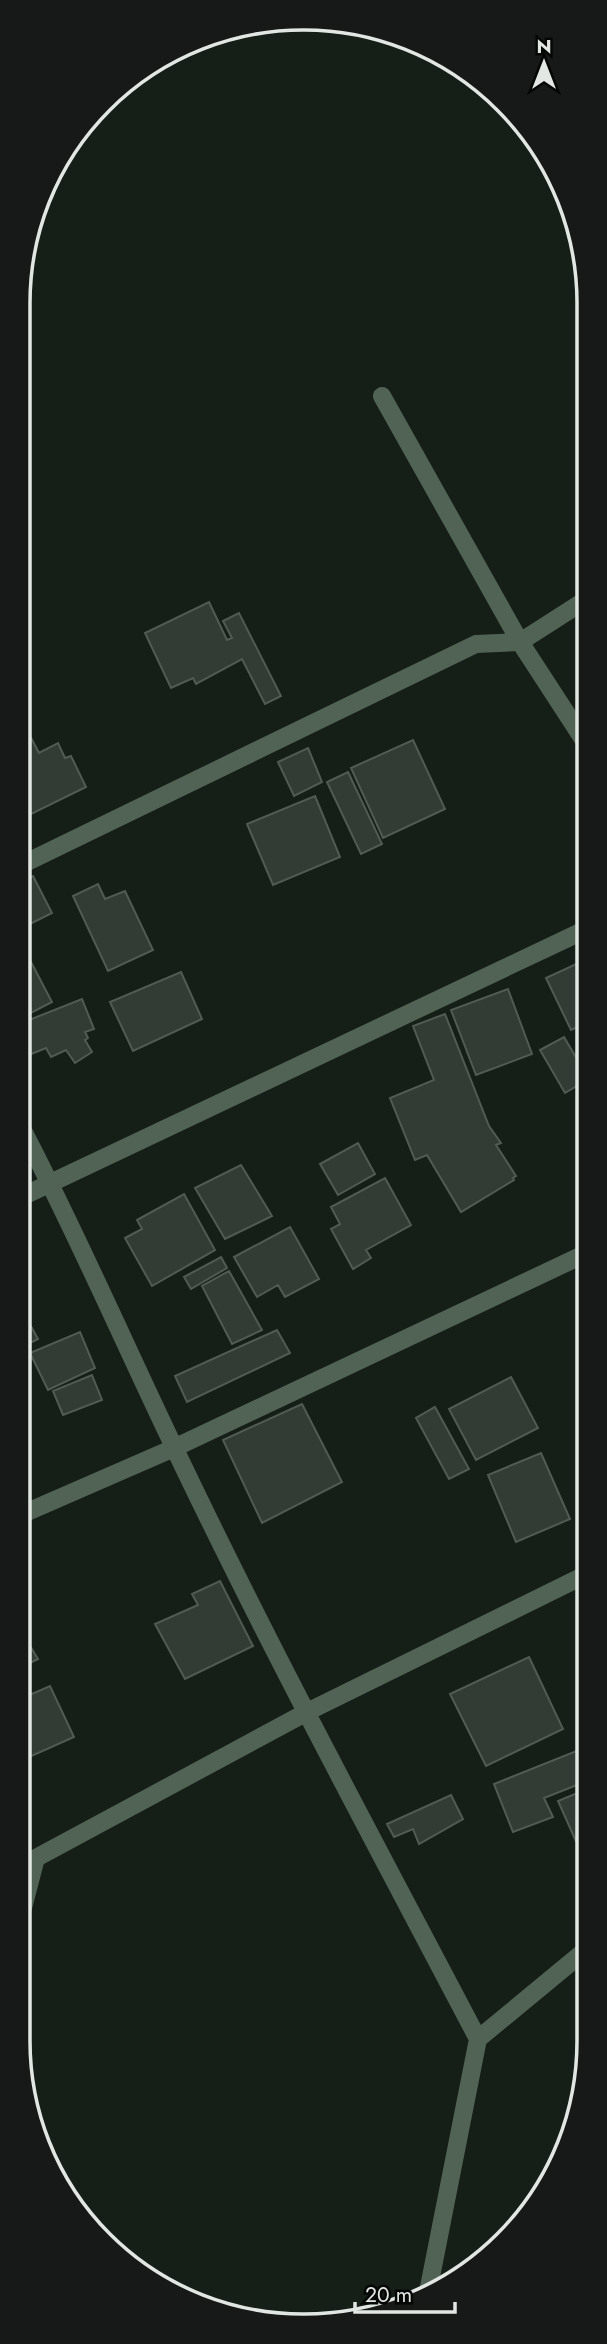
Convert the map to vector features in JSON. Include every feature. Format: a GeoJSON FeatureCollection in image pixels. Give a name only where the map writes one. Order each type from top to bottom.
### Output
{"type":"FeatureCollection","features":[{"type":"Feature","properties":{"kind":"street"},"geometry":{"type":"LineString","coordinates":[[382,396],[520,642],[577,730]]}},
{"type":"Feature","properties":{"kind":"street"},"geometry":{"type":"LineString","coordinates":[[30,861],[476,644],[520,642],[577,605]]}},
{"type":"Feature","properties":{"kind":"street"},"geometry":{"type":"LineString","coordinates":[[30,1193],[577,934]]}},
{"type":"Feature","properties":{"kind":"street"},"geometry":{"type":"LineString","coordinates":[[30,1145],[174,1448],[307,1712],[478,2039],[430,2284]]}},
{"type":"Feature","properties":{"kind":"street"},"geometry":{"type":"LineString","coordinates":[[30,1511],[174,1448],[577,1258]]}},
{"type":"Feature","properties":{"kind":"street"},"geometry":{"type":"LineString","coordinates":[[30,1881],[36,1858],[307,1712],[577,1579]]}},
{"type":"Feature","properties":{"kind":"street"},"geometry":{"type":"LineString","coordinates":[[478,2039],[577,1957]]}},
{"type":"Feature","properties":{"kind":"building"},"geometry":{"type":"Polygon","coordinates":[[[209,602],[227,640],[232,638],[223,621],[239,613],[281,696],[265,704],[242,659],[196,684],[193,678],[171,688],[145,633],[209,602]]]}},
{"type":"Feature","properties":{"kind":"building"},"geometry":{"type":"Polygon","coordinates":[[[30,736],[39,753],[58,743],[65,758],[71,756],[86,787],[30,815],[30,736]]]}},
{"type":"Feature","properties":{"kind":"building"},"geometry":{"type":"Polygon","coordinates":[[[413,740],[445,809],[383,838],[351,768],[413,740]]]}},
{"type":"Feature","properties":{"kind":"building"},"geometry":{"type":"Polygon","coordinates":[[[308,748],[322,782],[294,796],[278,762],[308,748]]]}},
{"type":"Feature","properties":{"kind":"building"},"geometry":{"type":"Polygon","coordinates":[[[348,772],[382,844],[361,854],[327,782],[348,772]]]}},
{"type":"Feature","properties":{"kind":"building"},"geometry":{"type":"Polygon","coordinates":[[[315,796],[340,857],[273,885],[247,824],[315,796]]]}},
{"type":"Feature","properties":{"kind":"building"},"geometry":{"type":"Polygon","coordinates":[[[33,876],[52,913],[30,924],[30,878],[33,876]]]}},
{"type":"Feature","properties":{"kind":"building"},"geometry":{"type":"Polygon","coordinates":[[[98,884],[105,899],[125,891],[153,950],[108,971],[73,896],[98,884]]]}},
{"type":"Feature","properties":{"kind":"building"},"geometry":{"type":"Polygon","coordinates":[[[30,960],[52,1002],[30,1013],[30,960]]]}},
{"type":"Feature","properties":{"kind":"building"},"geometry":{"type":"Polygon","coordinates":[[[577,964],[577,1027],[571,1030],[546,978],[577,964]]]}},
{"type":"Feature","properties":{"kind":"building"},"geometry":{"type":"Polygon","coordinates":[[[181,972],[202,1019],[133,1051],[110,1002],[181,972]]]}},
{"type":"Feature","properties":{"kind":"building"},"geometry":{"type":"Polygon","coordinates":[[[508,989],[532,1054],[476,1075],[451,1010],[508,989]]]}},
{"type":"Feature","properties":{"kind":"building"},"geometry":{"type":"Polygon","coordinates":[[[82,999],[94,1029],[85,1032],[88,1038],[85,1040],[92,1052],[75,1063],[66,1050],[51,1057],[46,1048],[30,1055],[30,1020],[82,999]]]}},
{"type":"Feature","properties":{"kind":"building"},"geometry":{"type":"Polygon","coordinates":[[[445,1014],[489,1126],[501,1143],[496,1145],[516,1176],[514,1180],[461,1212],[427,1155],[415,1160],[390,1098],[434,1080],[413,1026],[445,1014]]]}},
{"type":"Feature","properties":{"kind":"building"},"geometry":{"type":"Polygon","coordinates":[[[564,1037],[577,1059],[577,1086],[565,1093],[540,1050],[564,1037]]]}},
{"type":"Feature","properties":{"kind":"building"},"geometry":{"type":"Polygon","coordinates":[[[358,1143],[375,1174],[338,1195],[320,1164],[358,1143]]]}},
{"type":"Feature","properties":{"kind":"building"},"geometry":{"type":"Polygon","coordinates":[[[241,1165],[272,1216],[225,1239],[195,1188],[241,1165]]]}},
{"type":"Feature","properties":{"kind":"building"},"geometry":{"type":"Polygon","coordinates":[[[385,1178],[411,1225],[366,1250],[371,1258],[353,1269],[331,1229],[340,1224],[331,1207],[385,1178]]]}},
{"type":"Feature","properties":{"kind":"building"},"geometry":{"type":"Polygon","coordinates":[[[184,1194],[215,1250],[152,1286],[125,1238],[142,1229],[137,1220],[184,1194]]]}},
{"type":"Feature","properties":{"kind":"building"},"geometry":{"type":"Polygon","coordinates":[[[290,1227],[319,1279],[285,1297],[278,1285],[257,1297],[234,1257],[290,1227]]]}},
{"type":"Feature","properties":{"kind":"building"},"geometry":{"type":"Polygon","coordinates":[[[221,1257],[227,1268],[191,1289],[184,1277],[221,1257]]]}},
{"type":"Feature","properties":{"kind":"building"},"geometry":{"type":"Polygon","coordinates":[[[229,1271],[262,1330],[232,1344],[202,1286],[229,1271]]]}},
{"type":"Feature","properties":{"kind":"building"},"geometry":{"type":"Polygon","coordinates":[[[30,1324],[38,1339],[30,1343],[30,1324]]]}},
{"type":"Feature","properties":{"kind":"building"},"geometry":{"type":"Polygon","coordinates":[[[277,1330],[290,1353],[187,1402],[175,1376],[277,1330]]]}},
{"type":"Feature","properties":{"kind":"building"},"geometry":{"type":"Polygon","coordinates":[[[80,1332],[95,1368],[48,1390],[30,1353],[80,1332]]]}},
{"type":"Feature","properties":{"kind":"building"},"geometry":{"type":"Polygon","coordinates":[[[92,1375],[102,1400],[63,1415],[53,1391],[92,1375]]]}},
{"type":"Feature","properties":{"kind":"building"},"geometry":{"type":"Polygon","coordinates":[[[511,1377],[538,1428],[476,1460],[449,1409],[511,1377]]]}},
{"type":"Feature","properties":{"kind":"building"},"geometry":{"type":"Polygon","coordinates":[[[302,1404],[342,1482],[262,1523],[223,1440],[302,1404]]]}},
{"type":"Feature","properties":{"kind":"building"},"geometry":{"type":"Polygon","coordinates":[[[435,1407],[469,1469],[449,1479],[416,1418],[435,1407]]]}},
{"type":"Feature","properties":{"kind":"building"},"geometry":{"type":"Polygon","coordinates":[[[541,1453],[570,1519],[516,1542],[488,1475],[541,1453]]]}},
{"type":"Feature","properties":{"kind":"building"},"geometry":{"type":"Polygon","coordinates":[[[220,1581],[253,1646],[185,1679],[155,1624],[198,1605],[192,1594],[220,1581]]]}},
{"type":"Feature","properties":{"kind":"building"},"geometry":{"type":"Polygon","coordinates":[[[30,1646],[38,1659],[30,1663],[30,1646]]]}},
{"type":"Feature","properties":{"kind":"building"},"geometry":{"type":"Polygon","coordinates":[[[529,1657],[563,1729],[486,1766],[450,1694],[529,1657]]]}},
{"type":"Feature","properties":{"kind":"building"},"geometry":{"type":"Polygon","coordinates":[[[50,1686],[74,1737],[30,1757],[30,1695],[50,1686]]]}},
{"type":"Feature","properties":{"kind":"building"},"geometry":{"type":"Polygon","coordinates":[[[577,1751],[577,1785],[544,1798],[553,1817],[513,1832],[494,1784],[577,1751]]]}},
{"type":"Feature","properties":{"kind":"building"},"geometry":{"type":"Polygon","coordinates":[[[577,1793],[577,1844],[558,1801],[577,1793]]]}},
{"type":"Feature","properties":{"kind":"building"},"geometry":{"type":"Polygon","coordinates":[[[451,1795],[463,1819],[419,1844],[413,1829],[394,1837],[387,1824],[451,1795]]]}}]}
